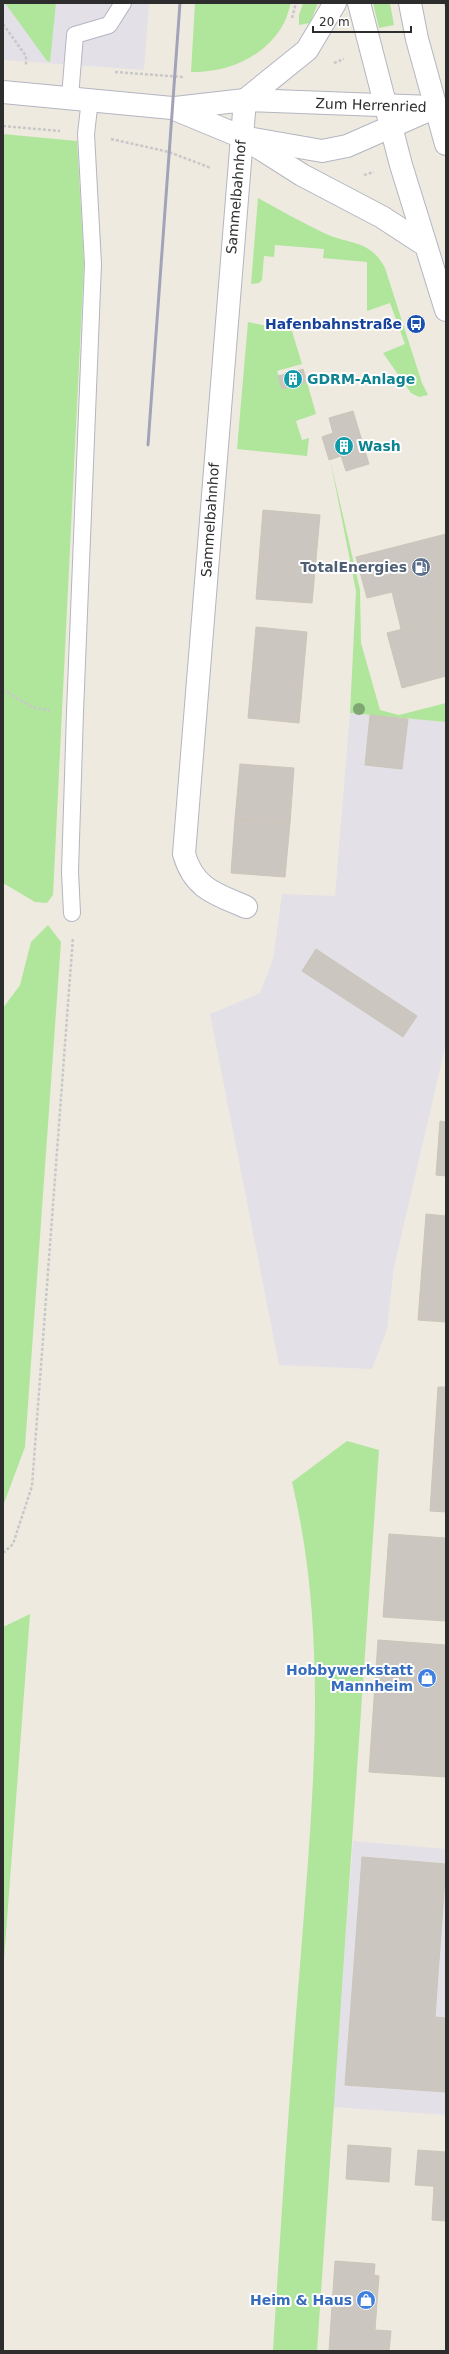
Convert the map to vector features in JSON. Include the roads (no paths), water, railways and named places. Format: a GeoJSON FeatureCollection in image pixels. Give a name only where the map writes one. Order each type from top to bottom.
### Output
{"type":"FeatureCollection","features":[{"type":"Feature","properties":{"kind":"street"},"geometry":{"type":"LineString","coordinates":[[245,100],[307,50],[335,3]]}},
{"type":"Feature","properties":{"kind":"street"},"geometry":{"type":"LineString","coordinates":[[359,3],[391,128],[425,245],[446,310]]}},
{"type":"Feature","properties":{"kind":"street"},"geometry":{"type":"LineString","coordinates":[[410,3],[446,144]]}},
{"type":"Feature","properties":{"kind":"street","name":"Zum Herrenried"},"geometry":{"type":"LineString","coordinates":[[3,92],[174,108],[245,100],[436,108]]}},
{"type":"Feature","properties":{"kind":"street","name":"Sammelbahnhof"},"geometry":{"type":"LineString","coordinates":[[245,100],[184,854],[188,868],[205,889],[246,906]]}},
{"type":"Feature","properties":{"kind":"street","name":"Zum Herrenried"},"geometry":{"type":"LineString","coordinates":[[174,108],[242,137],[322,151],[347,146],[436,108]]}},
{"type":"Feature","properties":{"kind":"street"},"geometry":{"type":"LineString","coordinates":[[242,137],[302,175],[382,216],[425,245]]}},
{"type":"Feature","properties":{"kind":"lane"},"geometry":{"type":"LineString","coordinates":[[72,913],[70,872],[74,712],[93,264],[86,134],[80,98],[72,69],[75,35],[109,25],[123,3]]}},
{"type":"Feature","properties":{"kind":"railway"},"geometry":{"type":"LineString","coordinates":[[148,445],[180,3]]}},
{"type":"Feature","properties":{"kind":"place","name":"Hafenbahnstraße"},"geometry":{"type":"Point","coordinates":[416,324]}},
{"type":"Feature","properties":{"kind":"place","name":"GDRM-Anlage"},"geometry":{"type":"Point","coordinates":[293,379]}},
{"type":"Feature","properties":{"kind":"place","name":"Wash"},"geometry":{"type":"Point","coordinates":[344,446]}},
{"type":"Feature","properties":{"kind":"place","name":"TotalEnergies"},"geometry":{"type":"Point","coordinates":[421,567]}},
{"type":"Feature","properties":{"kind":"place","name":"Hobbywerkstatt Mannheim"},"geometry":{"type":"Point","coordinates":[427,1678]}},
{"type":"Feature","properties":{"kind":"place","name":"Heim & Haus"},"geometry":{"type":"Point","coordinates":[366,2300]}}]}
